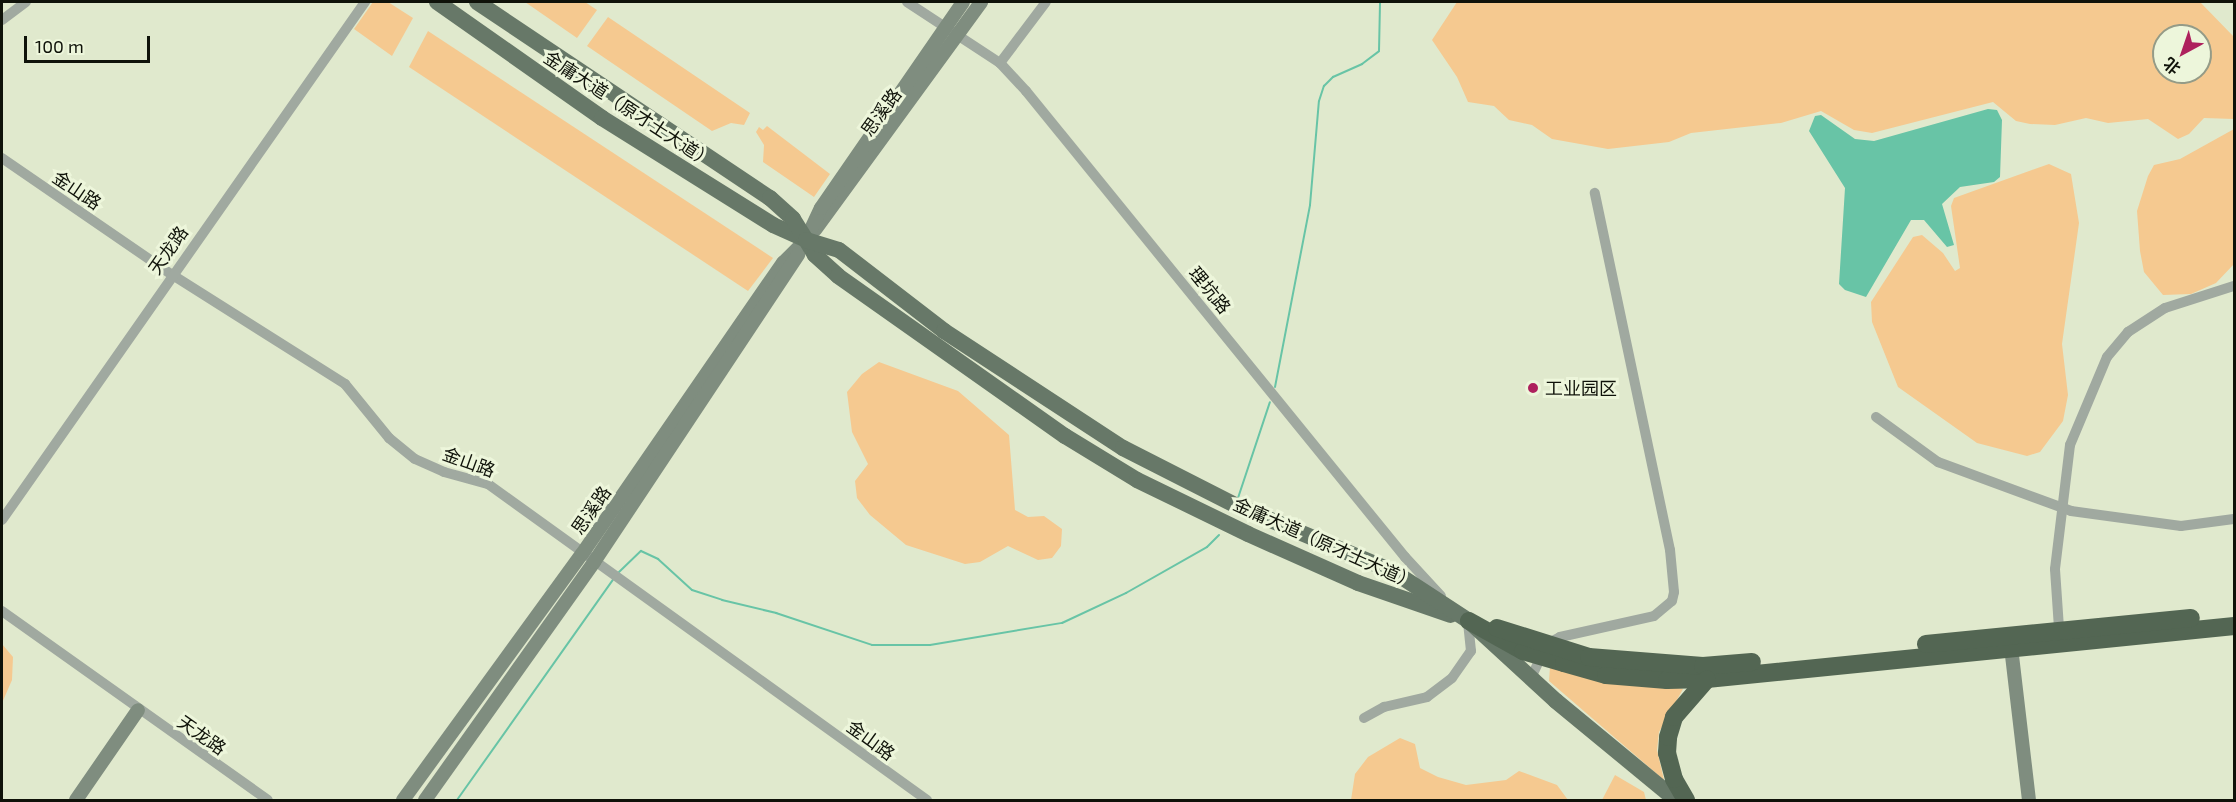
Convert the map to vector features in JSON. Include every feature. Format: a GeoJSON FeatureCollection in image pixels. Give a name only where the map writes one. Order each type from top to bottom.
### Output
{"type":"FeatureCollection","features":[{"type":"Feature","properties":{"kind":"highway"},"geometry":{"type":"LineString","coordinates":[[1544,650],[1589,657],[1703,666],[2059,628],[2235,615]]}},
{"type":"Feature","properties":{"kind":"highway"},"geometry":{"type":"LineString","coordinates":[[1469,621],[1606,675],[1707,679],[2235,626]]}},
{"type":"Feature","properties":{"kind":"highway"},"geometry":{"type":"LineString","coordinates":[[1686,801],[1674,779],[1667,753],[1668,737],[1674,717],[1707,679]]}},
{"type":"Feature","properties":{"kind":"main road","name":"金庸大道（原才士大道）"},"geometry":{"type":"LineString","coordinates":[[437,2],[602,118],[773,225],[806,240],[824,243],[852,259],[944,331],[1123,448],[1238,506],[1394,572],[1469,621]]}},
{"type":"Feature","properties":{"kind":"main road","name":"金庸大道（原才士大道）"},"geometry":{"type":"LineString","coordinates":[[477,2],[770,198],[793,219],[815,255],[838,276],[1065,436],[1137,480],[1358,583],[1469,621]]}},
{"type":"Feature","properties":{"kind":"main road"},"geometry":{"type":"LineString","coordinates":[[1230,523],[1238,506]]}},
{"type":"Feature","properties":{"kind":"main road"},"geometry":{"type":"LineString","coordinates":[[1469,621],[1531,678],[1676,801]]}},
{"type":"Feature","properties":{"kind":"street"},"geometry":{"type":"LineString","coordinates":[[2,20],[26,2]]}},
{"type":"Feature","properties":{"kind":"street","name":"天龙路"},"geometry":{"type":"LineString","coordinates":[[2,520],[171,274],[365,2]]}},
{"type":"Feature","properties":{"kind":"street","name":"理坑路"},"geometry":{"type":"LineString","coordinates":[[907,2],[999,63],[1026,91],[1405,557],[1469,621]]}},
{"type":"Feature","properties":{"kind":"street","name":"思溪路"},"geometry":{"type":"LineString","coordinates":[[952,31],[963,2]]}},
{"type":"Feature","properties":{"kind":"street","name":"思溪路"},"geometry":{"type":"LineString","coordinates":[[425,801],[588,558],[791,268],[806,240],[830,214],[952,31],[981,2]]}},
{"type":"Feature","properties":{"kind":"street"},"geometry":{"type":"LineString","coordinates":[[999,63],[1046,2]]}},
{"type":"Feature","properties":{"kind":"street","name":"金山路"},"geometry":{"type":"LineString","coordinates":[[2,158],[171,274],[345,384],[389,438],[416,459],[444,472],[488,484],[927,801]]}},
{"type":"Feature","properties":{"kind":"street"},"geometry":{"type":"LineString","coordinates":[[1531,678],[1544,650],[1560,637],[1654,616],[1672,601],[1674,592],[1670,549],[1595,193]]}},
{"type":"Feature","properties":{"kind":"street"},"geometry":{"type":"LineString","coordinates":[[2059,628],[2055,569],[2061,507],[2070,445],[2087,400],[2114,349],[2128,332],[2165,308],[2235,286]]}},
{"type":"Feature","properties":{"kind":"street"},"geometry":{"type":"LineString","coordinates":[[1876,417],[1938,462],[2061,507],[2107,519],[2181,526],[2235,519]]}},
{"type":"Feature","properties":{"kind":"street","name":"思溪路"},"geometry":{"type":"LineString","coordinates":[[403,801],[588,558]]}},
{"type":"Feature","properties":{"kind":"street","name":"天龙路"},"geometry":{"type":"LineString","coordinates":[[2,611],[268,801]]}},
{"type":"Feature","properties":{"kind":"street"},"geometry":{"type":"LineString","coordinates":[[1364,718],[1384,707],[1427,697],[1452,678],[1472,651],[1469,621]]}},
{"type":"Feature","properties":{"kind":"street"},"geometry":{"type":"LineString","coordinates":[[2011,647],[2029,801]]}},
{"type":"Feature","properties":{"kind":"street"},"geometry":{"type":"LineString","coordinates":[[76,801],[138,710]]}},
{"type":"Feature","properties":{"kind":"shaded area"},"geometry":{"type":"Polygon","coordinates":[[[373,2],[388,2],[413,18],[392,56],[354,29],[373,2]]]}},
{"type":"Feature","properties":{"kind":"shaded area"},"geometry":{"type":"Polygon","coordinates":[[[525,2],[585,2],[597,10],[577,38],[525,2]]]}},
{"type":"Feature","properties":{"kind":"shaded area"},"geometry":{"type":"Polygon","coordinates":[[[1457,2],[2200,2],[2234,37],[2234,119],[2204,118],[2189,134],[2178,139],[2148,119],[2108,123],[2086,118],[2055,125],[2030,124],[2016,121],[1993,102],[1872,133],[1854,130],[1821,111],[1781,123],[1691,133],[1669,142],[1608,149],[1552,139],[1532,125],[1509,120],[1494,106],[1468,102],[1457,77],[1432,40],[1457,2]]]}},
{"type":"Feature","properties":{"kind":"shaded area"},"geometry":{"type":"Polygon","coordinates":[[[608,17],[750,113],[744,125],[731,123],[712,131],[587,46],[608,17]]]}},
{"type":"Feature","properties":{"kind":"shaded area"},"geometry":{"type":"Polygon","coordinates":[[[428,31],[773,258],[748,291],[409,67],[428,31]]]}},
{"type":"Feature","properties":{"kind":"shaded area"},"geometry":{"type":"Polygon","coordinates":[[[1988,109],[1997,110],[2002,120],[2000,177],[1994,182],[1960,187],[1942,204],[1954,245],[1947,247],[1924,220],[1911,220],[1866,297],[1845,290],[1839,284],[1845,188],[1809,131],[1815,116],[1821,115],[1855,139],[1874,141],[1988,109]]]}},
{"type":"Feature","properties":{"kind":"shaded area"},"geometry":{"type":"Polygon","coordinates":[[[767,126],[830,174],[814,197],[763,162],[764,145],[756,132],[759,127],[763,130],[767,126]]]}},
{"type":"Feature","properties":{"kind":"shaded area"},"geometry":{"type":"Polygon","coordinates":[[[2234,129],[2234,264],[2216,283],[2191,294],[2163,295],[2144,272],[2140,251],[2137,211],[2148,176],[2154,165],[2180,159],[2234,129]]]}},
{"type":"Feature","properties":{"kind":"shaded area"},"geometry":{"type":"Polygon","coordinates":[[[2049,164],[2071,174],[2079,223],[2062,344],[2068,395],[2063,421],[2040,452],[2027,456],[1977,443],[1898,387],[1872,322],[1871,302],[1913,237],[1922,235],[1943,253],[1955,271],[1960,268],[1951,206],[1954,198],[2049,164]]]}},
{"type":"Feature","properties":{"kind":"shaded area"},"geometry":{"type":"Polygon","coordinates":[[[879,362],[958,391],[1009,435],[1015,510],[1028,517],[1044,516],[1062,529],[1061,546],[1052,558],[1038,560],[1008,546],[980,562],[965,564],[906,545],[870,515],[857,498],[855,481],[868,464],[852,432],[847,392],[862,374],[879,362]]]}},
{"type":"Feature","properties":{"kind":"shaded area"},"geometry":{"type":"Polygon","coordinates":[[[2,644],[13,657],[12,680],[2,703],[2,644]]]}},
{"type":"Feature","properties":{"kind":"shaded area"},"geometry":{"type":"Polygon","coordinates":[[[1550,667],[1683,689],[1659,732],[1657,750],[1664,780],[1549,681],[1550,667]]]}},
{"type":"Feature","properties":{"kind":"shaded area"},"geometry":{"type":"Polygon","coordinates":[[[1400,738],[1415,744],[1420,768],[1438,777],[1466,785],[1506,780],[1519,771],[1557,785],[1568,800],[1351,800],[1355,774],[1368,757],[1400,738]]]}},
{"type":"Feature","properties":{"kind":"shaded area"},"geometry":{"type":"Polygon","coordinates":[[[1615,775],[1644,792],[1646,800],[1602,800],[1615,775]]]}},
{"type":"Feature","properties":{"kind":"waterway"},"geometry":{"type":"LineString","coordinates":[[1275,387],[1310,205],[1319,101],[1324,86],[1333,77],[1362,64],[1379,51],[1380,2]]}},
{"type":"Feature","properties":{"kind":"waterway"},"geometry":{"type":"LineString","coordinates":[[1238,498],[1270,402]]}},
{"type":"Feature","properties":{"kind":"waterway"},"geometry":{"type":"LineString","coordinates":[[618,573],[641,551],[658,559],[692,590],[722,600],[776,613],[872,645],[930,645],[1062,623],[1126,593],[1207,547],[1219,535]]}},
{"type":"Feature","properties":{"kind":"waterway"},"geometry":{"type":"LineString","coordinates":[[457,800],[613,580]]}},
{"type":"Feature","properties":{"kind":"place","name":"工业园区"},"geometry":{"type":"Point","coordinates":[1533,388]}}]}
